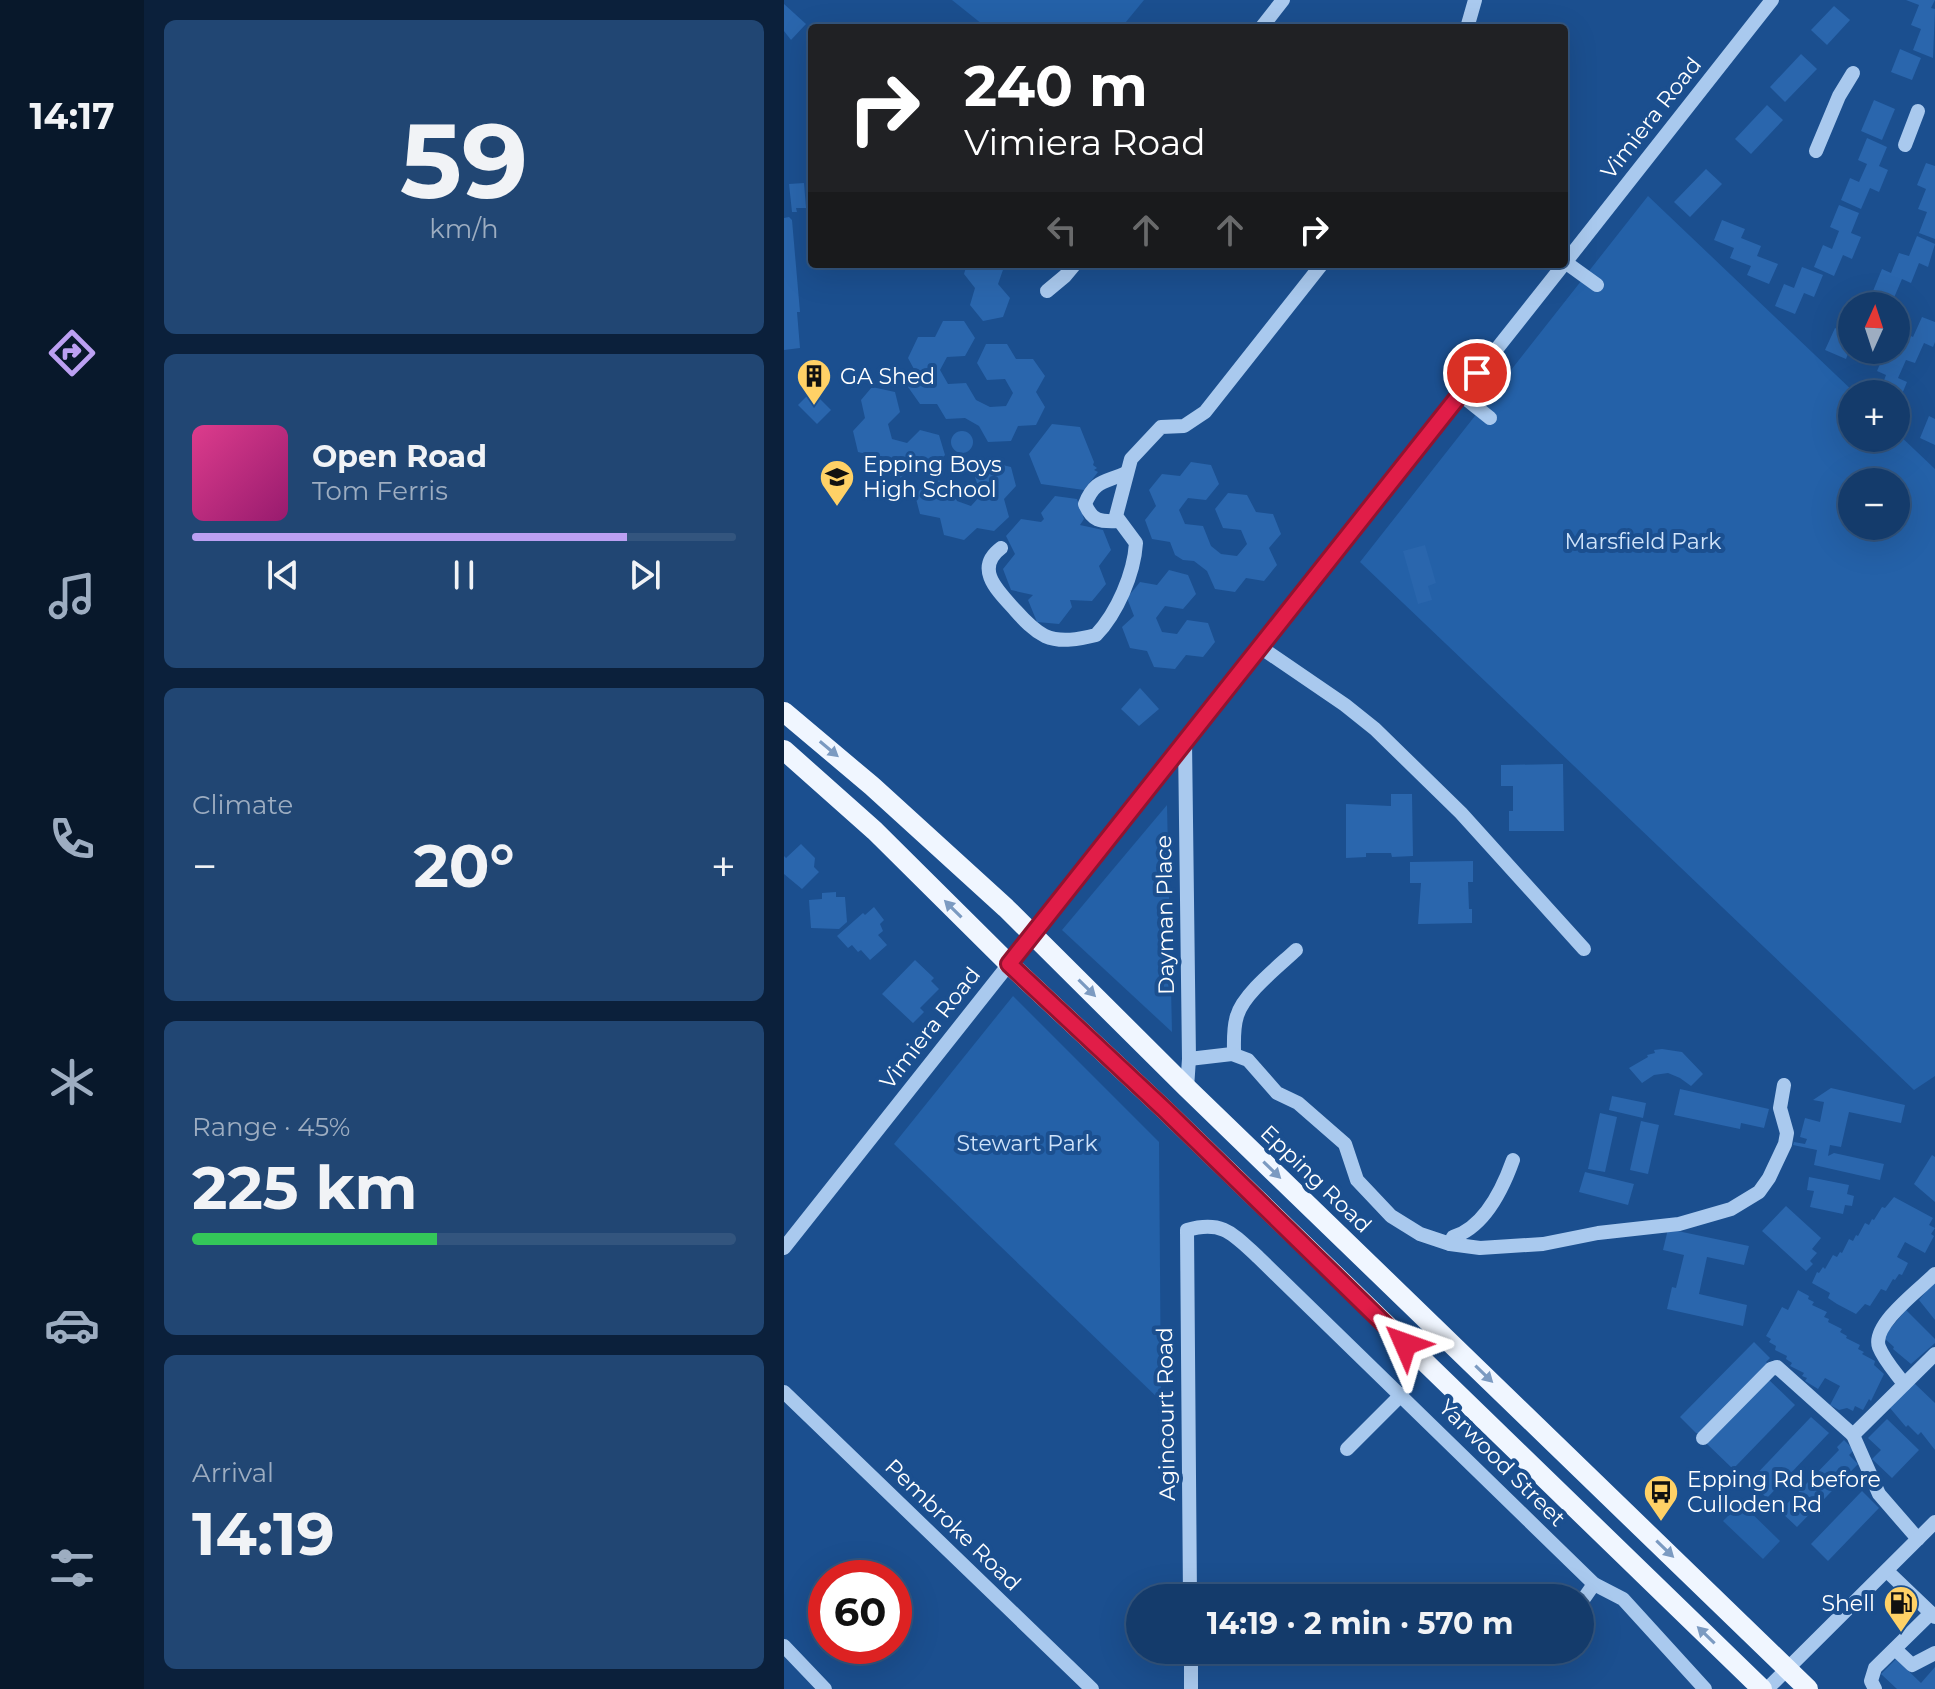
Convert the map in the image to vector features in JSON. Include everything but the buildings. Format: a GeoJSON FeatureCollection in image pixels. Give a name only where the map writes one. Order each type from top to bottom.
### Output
{"type":"FeatureCollection","features":[{"type":"Feature","properties":{"kind":"main road","name":"Epping Road"},"geometry":{"type":"LineString","coordinates":[[785,711],[883,796],[1031,933],[1808,1689]]}},
{"type":"Feature","properties":{"kind":"main road"},"geometry":{"type":"LineString","coordinates":[[784,750],[875,831],[1009,964],[1164,1109],[1765,1689]]}},
{"type":"Feature","properties":{"kind":"street"},"geometry":{"type":"LineString","coordinates":[[1264,24],[1283,0]]}},
{"type":"Feature","properties":{"kind":"street"},"geometry":{"type":"LineString","coordinates":[[1468,24],[1475,0]]}},
{"type":"Feature","properties":{"kind":"street","name":"Vimiera Road"},"geometry":{"type":"LineString","coordinates":[[1568,258],[1772,0]]}},
{"type":"Feature","properties":{"kind":"street"},"geometry":{"type":"LineString","coordinates":[[1816,151],[1839,96],[1853,73]]}},
{"type":"Feature","properties":{"kind":"street"},"geometry":{"type":"LineString","coordinates":[[1905,145],[1918,111]]}},
{"type":"Feature","properties":{"kind":"street"},"geometry":{"type":"LineString","coordinates":[[1568,266],[1597,285]]}},
{"type":"Feature","properties":{"kind":"street"},"geometry":{"type":"LineString","coordinates":[[1047,291],[1071,268]]}},
{"type":"Feature","properties":{"kind":"street"},"geometry":{"type":"LineString","coordinates":[[1001,548],[993,554],[988,569],[993,587],[1025,621],[1046,636],[1061,640],[1096,635],[1106,625],[1135,561],[1136,543],[1118,521],[1117,509],[1131,459],[1161,427],[1184,426],[1205,412],[1319,268]]}},
{"type":"Feature","properties":{"kind":"street","name":"Vimiera Road"},"geometry":{"type":"LineString","coordinates":[[784,1248],[1560,268]]}},
{"type":"Feature","properties":{"kind":"street"},"geometry":{"type":"LineString","coordinates":[[1460,394],[1490,418]]}},
{"type":"Feature","properties":{"kind":"street"},"geometry":{"type":"LineString","coordinates":[[1118,521],[1102,522],[1091,516],[1085,504],[1091,490],[1102,481],[1126,473]]}},
{"type":"Feature","properties":{"kind":"street"},"geometry":{"type":"LineString","coordinates":[[1260,647],[1345,705],[1386,739],[1480,833],[1584,949]]}},
{"type":"Feature","properties":{"kind":"street","name":"Dayman Place"},"geometry":{"type":"LineString","coordinates":[[1185,741],[1187,1088]]}},
{"type":"Feature","properties":{"kind":"street"},"geometry":{"type":"LineString","coordinates":[[1234,1054],[1237,1013],[1296,950]]}},
{"type":"Feature","properties":{"kind":"street"},"geometry":{"type":"LineString","coordinates":[[1189,1059],[1234,1054],[1248,1060],[1277,1093],[1298,1103],[1345,1144],[1357,1180],[1391,1216],[1420,1234],[1450,1244],[1480,1248],[1543,1244],[1598,1233],[1679,1224],[1731,1209],[1759,1192],[1785,1144],[1787,1133],[1780,1108],[1784,1085]]}},
{"type":"Feature","properties":{"kind":"street"},"geometry":{"type":"LineString","coordinates":[[1450,1244],[1453,1237],[1463,1234],[1491,1204],[1504,1185],[1513,1160]]}},
{"type":"Feature","properties":{"kind":"street","name":"Yarwood Street"},"geometry":{"type":"LineString","coordinates":[[1187,1230],[1201,1226],[1228,1230],[1402,1394],[1594,1584],[1623,1599],[1705,1689]]}},
{"type":"Feature","properties":{"kind":"street","name":"Agincourt Road"},"geometry":{"type":"LineString","coordinates":[[1187,1230],[1190,1584]]}},
{"type":"Feature","properties":{"kind":"street"},"geometry":{"type":"LineString","coordinates":[[1904,1384],[1879,1347],[1877,1335],[1883,1324],[1935,1274]]}},
{"type":"Feature","properties":{"kind":"street"},"geometry":{"type":"LineString","coordinates":[[1853,1435],[1935,1354]]}},
{"type":"Feature","properties":{"kind":"street"},"geometry":{"type":"LineString","coordinates":[[1703,1438],[1771,1369],[1777,1367],[1853,1435],[1879,1494],[1918,1539]]}},
{"type":"Feature","properties":{"kind":"street","name":"Pembroke Road"},"geometry":{"type":"LineString","coordinates":[[784,1392],[1092,1689]]}},
{"type":"Feature","properties":{"kind":"street"},"geometry":{"type":"LineString","coordinates":[[1347,1449],[1402,1394]]}},
{"type":"Feature","properties":{"kind":"street"},"geometry":{"type":"LineString","coordinates":[[1765,1689],[1789,1670],[1935,1522]]}},
{"type":"Feature","properties":{"kind":"street"},"geometry":{"type":"LineString","coordinates":[[1875,1689],[1871,1681],[1875,1668],[1933,1615],[1887,1571]]}},
{"type":"Feature","properties":{"kind":"street"},"geometry":{"type":"LineString","coordinates":[[784,1646],[825,1689]]}},
{"type":"Feature","properties":{"kind":"street"},"geometry":{"type":"LineString","coordinates":[[1895,1649],[1912,1665],[1935,1653]]}},
{"type":"Feature","properties":{"kind":"street"},"geometry":{"type":"LineString","coordinates":[[1191,1664],[1191,1689]]}},
{"type":"Feature","properties":{"kind":"green space"},"geometry":{"type":"Polygon","coordinates":[[[952,0],[1144,0],[1124,24],[982,24],[952,0]]]}},
{"type":"Feature","properties":{"kind":"green space","name":"Marsfield Park"},"geometry":{"type":"Polygon","coordinates":[[[1648,196],[1841,380],[1838,380],[1838,452],[1910,452],[1910,445],[1935,469],[1935,1076],[1914,1090],[1360,562],[1648,196]]]}},
{"type":"Feature","properties":{"kind":"green space"},"geometry":{"type":"Polygon","coordinates":[[[1167,805],[1172,1032],[1062,930],[1167,805]]]}},
{"type":"Feature","properties":{"kind":"green space","name":"Stewart Park"},"geometry":{"type":"Polygon","coordinates":[[[1013,996],[1159,1142],[1161,1401],[894,1144],[1013,996]]]}},
{"type":"Feature","properties":{"kind":"green space"},"geometry":{"type":"Polygon","coordinates":[[[1741,1503],[1780,1541],[1763,1559],[1723,1521],[1741,1503]]]}},
{"type":"Feature","properties":{"kind":"place","name":"GA Shed"},"geometry":{"type":"Point","coordinates":[814,407]}},
{"type":"Feature","properties":{"kind":"place","name":"Epping Boys High School"},"geometry":{"type":"Point","coordinates":[837,508]}},
{"type":"Feature","properties":{"kind":"place","name":"Epping Rd before Culloden Rd"},"geometry":{"type":"Point","coordinates":[1661,1523]}},
{"type":"Feature","properties":{"kind":"place","name":"Shell"},"geometry":{"type":"Point","coordinates":[1901,1634]}},
{"type":"Feature","properties":{"kind":"route"},"geometry":{"type":"LineString","coordinates":[[1405,1344],[1164,1109],[1009,964],[1477,373]]}}]}
